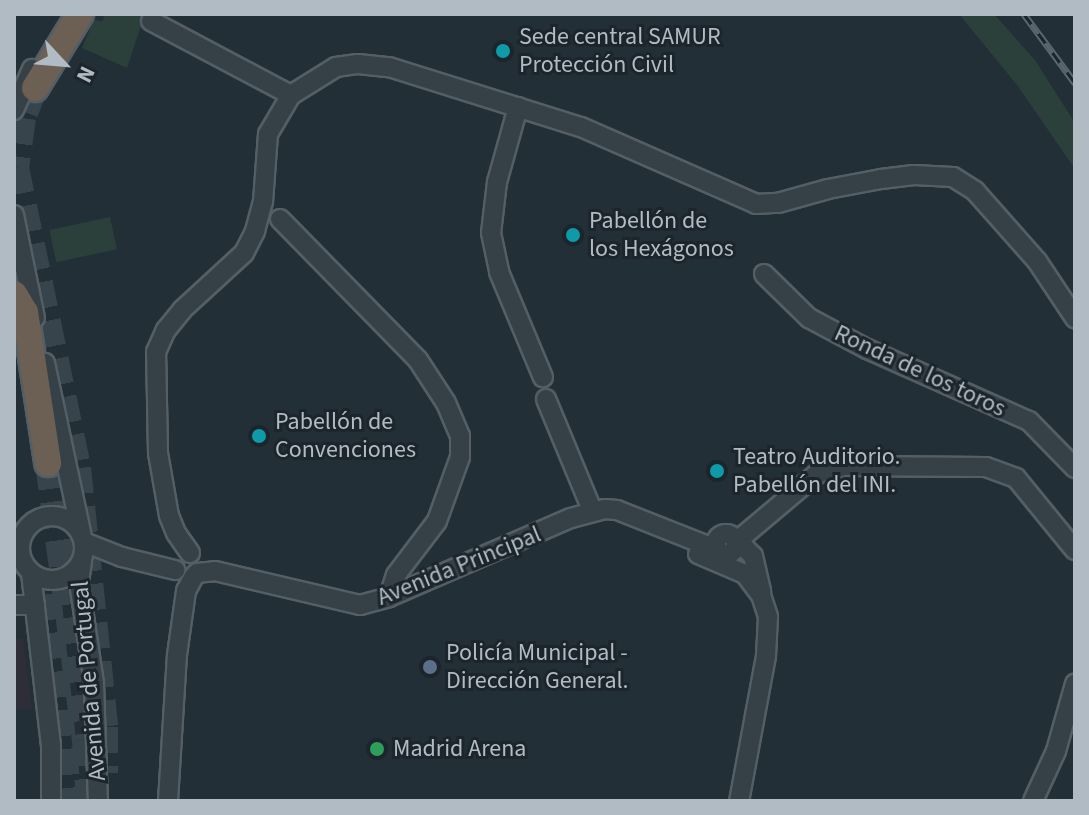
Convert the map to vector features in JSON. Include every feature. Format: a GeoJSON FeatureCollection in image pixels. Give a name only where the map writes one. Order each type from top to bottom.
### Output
{"type":"FeatureCollection","features":[{"type":"Feature","properties":{"kind":"highway"},"geometry":{"type":"LineString","coordinates":[[35,88],[80,14]]}},
{"type":"Feature","properties":{"kind":"highway"},"geometry":{"type":"LineString","coordinates":[[14,343],[40,465],[20,303]]}},
{"type":"Feature","properties":{"kind":"street"},"geometry":{"type":"LineString","coordinates":[[14,110],[25,83],[67,14]]}},
{"type":"Feature","properties":{"kind":"street"},"geometry":{"type":"LineString","coordinates":[[151,21],[291,95]]}},
{"type":"Feature","properties":{"kind":"street"},"geometry":{"type":"LineString","coordinates":[[168,801],[177,655],[189,568],[176,533],[158,453],[156,352],[166,330],[182,310],[244,253],[255,231],[263,202],[268,134],[291,95],[336,67],[358,64],[389,67],[589,129],[756,204],[771,205],[828,189],[914,175],[953,177],[975,191],[1037,261],[1075,318]]}},
{"type":"Feature","properties":{"kind":"street"},"geometry":{"type":"LineString","coordinates":[[518,107],[497,182],[491,233],[499,272],[543,377]]}},
{"type":"Feature","properties":{"kind":"street","name":"Avenida de Portugal"},"geometry":{"type":"LineString","coordinates":[[14,215],[90,548],[79,582],[94,683],[98,801]]}},
{"type":"Feature","properties":{"kind":"street"},"geometry":{"type":"LineString","coordinates":[[280,219],[418,360],[446,403],[460,436],[460,457],[437,521],[396,575],[389,597]]}},
{"type":"Feature","properties":{"kind":"street","name":"Ronda de los toros"},"geometry":{"type":"LineString","coordinates":[[764,274],[809,318],[867,349],[1029,421],[1075,468]]}},
{"type":"Feature","properties":{"kind":"street"},"geometry":{"type":"LineString","coordinates":[[546,399],[592,510]]}},
{"type":"Feature","properties":{"kind":"street"},"geometry":{"type":"LineString","coordinates":[[736,544],[818,473],[844,466],[986,467],[1016,478],[1075,550]]}},
{"type":"Feature","properties":{"kind":"street"},"geometry":{"type":"LineString","coordinates":[[549,528],[592,510],[617,510],[697,540],[718,544],[727,533],[753,556],[768,617],[766,656],[739,801]]}},
{"type":"Feature","properties":{"kind":"street"},"geometry":{"type":"LineString","coordinates":[[20,554],[27,527],[45,516],[66,518],[90,548]]}},
{"type":"Feature","properties":{"kind":"street","name":"Avenida Principal"},"geometry":{"type":"LineString","coordinates":[[90,548],[360,605],[389,597],[549,528],[568,532],[597,520],[617,523],[739,570],[761,595]]}},
{"type":"Feature","properties":{"kind":"street","name":"Avenida de Portugal"},"geometry":{"type":"LineString","coordinates":[[20,554],[50,581],[69,576],[90,548]]}},
{"type":"Feature","properties":{"kind":"street","name":"Avenida de Portugal"},"geometry":{"type":"LineString","coordinates":[[20,554],[35,605],[51,746],[51,801]]}},
{"type":"Feature","properties":{"kind":"street"},"geometry":{"type":"LineString","coordinates":[[14,605],[35,605]]}},
{"type":"Feature","properties":{"kind":"street"},"geometry":{"type":"LineString","coordinates":[[1033,801],[1056,751],[1075,684]]}},
{"type":"Feature","properties":{"kind":"shaded area"},"geometry":{"type":"Polygon","coordinates":[[[14,639],[23,639],[32,709],[14,709],[14,639]]]}},
{"type":"Feature","properties":{"kind":"green space"},"geometry":{"type":"Polygon","coordinates":[[[104,14],[145,14],[127,68],[82,48],[94,20],[103,21],[104,14]]]}},
{"type":"Feature","properties":{"kind":"green space"},"geometry":{"type":"Polygon","coordinates":[[[959,14],[994,14],[1035,60],[1075,123],[1075,169],[1017,85],[959,14]]]}},
{"type":"Feature","properties":{"kind":"green space"},"geometry":{"type":"Polygon","coordinates":[[[110,217],[117,249],[56,262],[49,230],[110,217]]]}},
{"type":"Feature","properties":{"kind":"tunnel"},"geometry":{"type":"LineString","coordinates":[[35,88],[23,118],[16,168],[78,468],[105,727],[105,773]]}},
{"type":"Feature","properties":{"kind":"tunnel"},"geometry":{"type":"LineString","coordinates":[[48,463],[85,740],[89,801]]}},
{"type":"Feature","properties":{"kind":"tunnel"},"geometry":{"type":"LineString","coordinates":[[48,594],[69,801]]}},
{"type":"Feature","properties":{"kind":"railway"},"geometry":{"type":"LineString","coordinates":[[1024,14],[1075,83]]}},
{"type":"Feature","properties":{"kind":"place","name":"Sede central SAMUR Protección Civil"},"geometry":{"type":"Point","coordinates":[503,51]}},
{"type":"Feature","properties":{"kind":"place","name":"Pabellón de los Hexágonos"},"geometry":{"type":"Point","coordinates":[573,235]}},
{"type":"Feature","properties":{"kind":"place","name":"Pabellón de Convenciones"},"geometry":{"type":"Point","coordinates":[259,436]}},
{"type":"Feature","properties":{"kind":"place","name":"Teatro Auditorio. Pabellón del INI."},"geometry":{"type":"Point","coordinates":[717,471]}},
{"type":"Feature","properties":{"kind":"place","name":"Policía Municipal - Dirección General."},"geometry":{"type":"Point","coordinates":[430,667]}},
{"type":"Feature","properties":{"kind":"place","name":"Madrid Arena"},"geometry":{"type":"Point","coordinates":[377,749]}}]}
